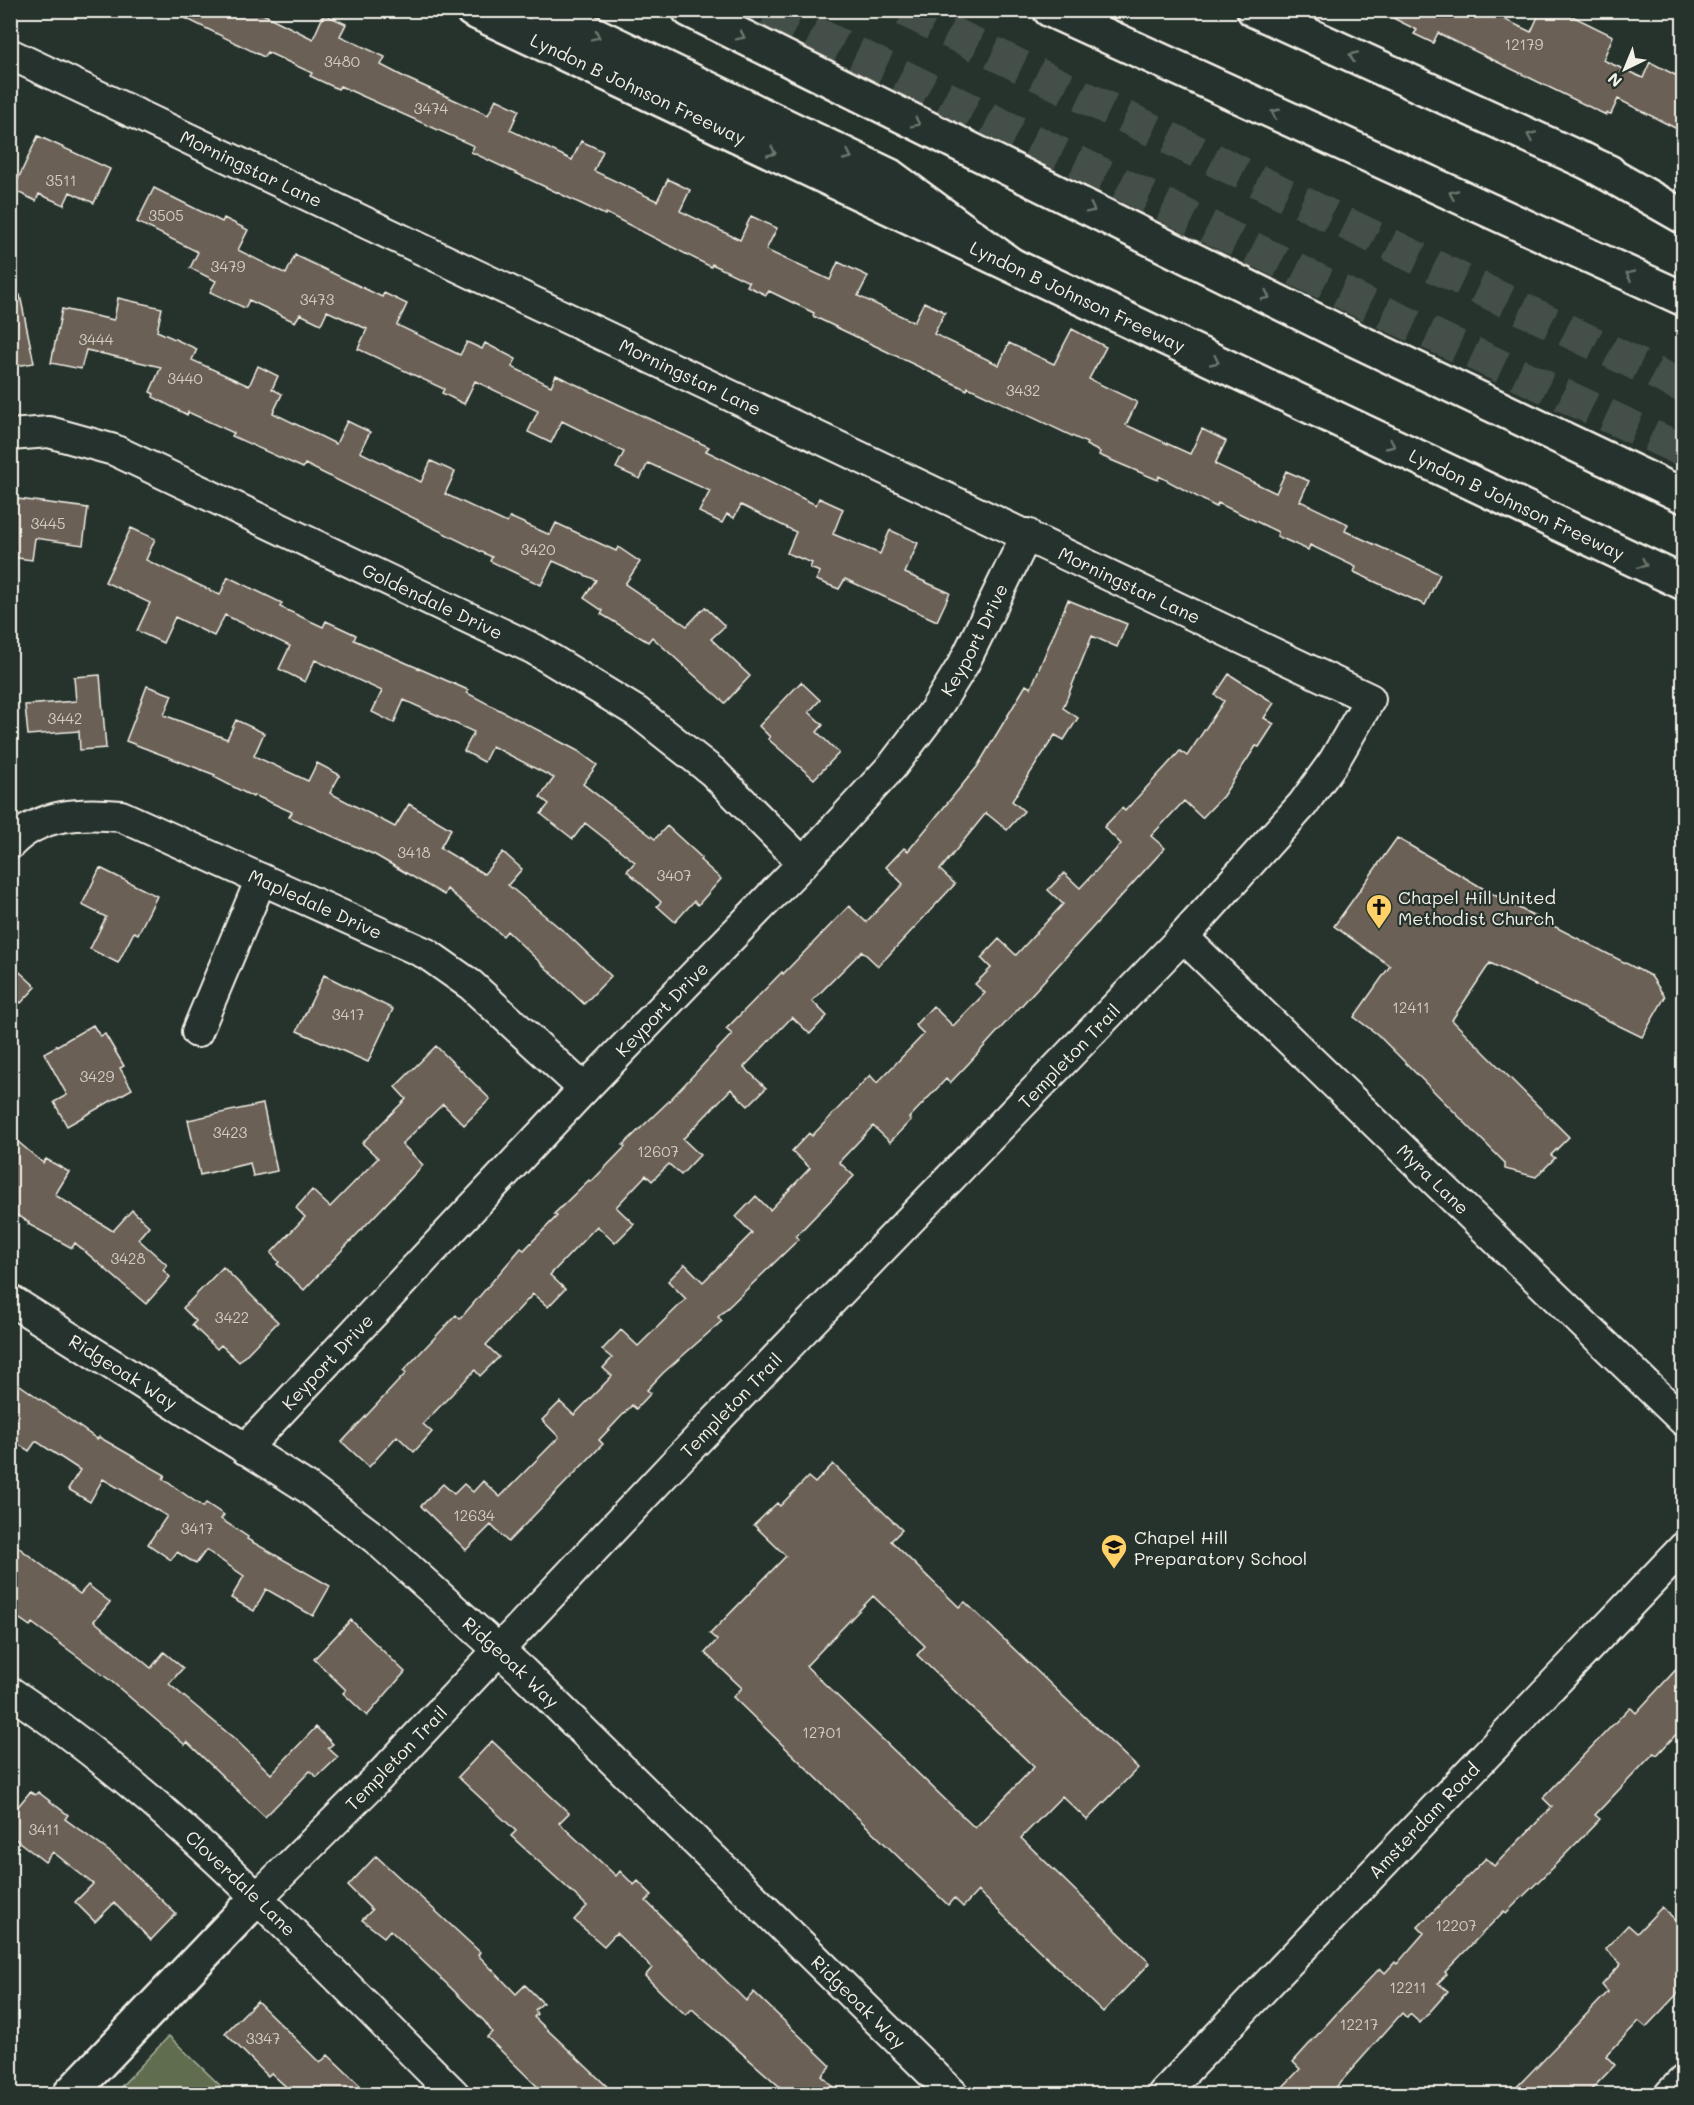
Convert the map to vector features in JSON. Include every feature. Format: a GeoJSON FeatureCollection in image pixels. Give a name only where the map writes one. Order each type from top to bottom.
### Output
{"type":"FeatureCollection","features":[{"type":"Feature","properties":{"kind":"main road","name":"Lyndon B Johnson Freeway"},"geometry":{"type":"LineString","coordinates":[[472,10],[1683,583]]}},
{"type":"Feature","properties":{"kind":"main road"},"geometry":{"type":"LineString","coordinates":[[544,10],[890,176],[1010,264]]}},
{"type":"Feature","properties":{"kind":"main road"},"geometry":{"type":"LineString","coordinates":[[689,10],[1347,336],[1683,496]]}},
{"type":"Feature","properties":{"kind":"main road"},"geometry":{"type":"LineString","coordinates":[[1050,10],[1683,299]]}},
{"type":"Feature","properties":{"kind":"main road"},"geometry":{"type":"LineString","coordinates":[[1254,10],[1584,160],[1683,209]]}},
{"type":"Feature","properties":{"kind":"main road"},"geometry":{"type":"LineString","coordinates":[[1584,160],[1683,217]]}},
{"type":"Feature","properties":{"kind":"main road","name":"Templeton Trail"},"geometry":{"type":"LineString","coordinates":[[70,2094],[257,1898]]}},
{"type":"Feature","properties":{"kind":"street","name":"Morningstar Lane"},"geometry":{"type":"LineString","coordinates":[[10,54],[1028,534],[1370,699]]}},
{"type":"Feature","properties":{"kind":"street","name":"Goldendale Drive"},"geometry":{"type":"LineString","coordinates":[[10,435],[49,432],[114,450],[534,649],[637,712],[713,772],[803,863]]}},
{"type":"Feature","properties":{"kind":"street","name":"Keyport Drive"},"geometry":{"type":"LineString","coordinates":[[245,1449],[584,1089],[803,863],[893,765],[935,710],[964,663],[1028,534]]}},
{"type":"Feature","properties":{"kind":"street","name":"Templeton Trail"},"geometry":{"type":"LineString","coordinates":[[257,1898],[377,1779],[672,1466],[1183,937],[1303,804],[1334,761],[1370,699]]}},
{"type":"Feature","properties":{"kind":"street","name":"Mapledale Drive"},"geometry":{"type":"LineString","coordinates":[[10,844],[50,819],[84,813],[122,816],[427,954],[471,985],[584,1089]]}},
{"type":"Feature","properties":{"kind":"street"},"geometry":{"type":"LineString","coordinates":[[197,1032],[261,879]]}},
{"type":"Feature","properties":{"kind":"street","name":"Myra Lane"},"geometry":{"type":"LineString","coordinates":[[1183,937],[1683,1421]]}},
{"type":"Feature","properties":{"kind":"street","name":"Ridgeoak Way"},"geometry":{"type":"LineString","coordinates":[[10,1300],[308,1488],[376,1539],[499,1650],[953,2094]]}},
{"type":"Feature","properties":{"kind":"street","name":"Amsterdam Road"},"geometry":{"type":"LineString","coordinates":[[1163,2094],[1683,1547]]}},
{"type":"Feature","properties":{"kind":"street","name":"Cloverdale Lane"},"geometry":{"type":"LineString","coordinates":[[10,1692],[125,1777],[257,1898],[454,2094]]}},
{"type":"Feature","properties":{"kind":"street"},"geometry":{"type":"LineString","coordinates":[[1670,2094],[1683,2080]]}},
{"type":"Feature","properties":{"kind":"green space"},"geometry":{"type":"Polygon","coordinates":[[[169,2036],[229,2094],[114,2094],[169,2036]]]}},
{"type":"Feature","properties":{"kind":"building"},"geometry":{"type":"Polygon","coordinates":[[[169,10],[255,10],[313,39],[324,14],[346,24],[340,36],[385,57],[381,65],[408,79],[488,115],[496,99],[519,110],[510,130],[572,160],[581,141],[603,151],[594,171],[657,201],[668,179],[690,190],[680,211],[740,240],[751,216],[777,228],[766,250],[830,280],[838,262],[868,276],[858,296],[914,322],[924,302],[945,312],[934,334],[999,365],[1009,343],[1054,364],[1072,329],[1106,347],[1089,379],[1137,402],[1126,425],[1190,454],[1202,429],[1226,441],[1215,464],[1276,493],[1286,471],[1309,481],[1300,501],[1348,524],[1345,531],[1440,574],[1425,605],[1354,572],[1356,567],[1310,545],[1308,550],[1277,536],[1278,532],[1218,503],[1216,507],[1159,476],[1158,480],[1099,455],[1100,452],[1086,445],[1087,443],[968,387],[967,390],[813,316],[814,313],[769,291],[766,295],[747,286],[749,282],[712,264],[711,267],[606,213],[605,215],[471,152],[474,146],[340,86],[338,89],[310,76],[312,73],[267,52],[264,57],[169,10]]]}},
{"type":"Feature","properties":{"kind":"building"},"geometry":{"type":"Polygon","coordinates":[[[1377,10],[1485,10],[1531,32],[1541,10],[1560,10],[1613,36],[1603,60],[1643,78],[1650,62],[1683,79],[1683,132],[1618,99],[1611,114],[1606,115],[1438,33],[1433,43],[1414,34],[1417,30],[1377,10]]]}},
{"type":"Feature","properties":{"kind":"building"},"geometry":{"type":"Polygon","coordinates":[[[38,136],[110,169],[94,203],[70,192],[64,205],[39,194],[36,201],[13,190],[38,136]]]}},
{"type":"Feature","properties":{"kind":"building"},"geometry":{"type":"Polygon","coordinates":[[[154,188],[222,222],[224,218],[248,230],[238,250],[286,274],[295,255],[382,297],[384,293],[407,304],[397,325],[460,355],[467,342],[482,349],[485,343],[516,359],[512,367],[551,386],[556,375],[709,447],[706,451],[816,505],[819,498],[843,509],[833,534],[880,554],[890,530],[918,543],[905,573],[950,593],[937,621],[845,579],[839,589],[816,580],[820,572],[810,568],[812,563],[787,553],[796,532],[741,505],[734,518],[727,514],[722,523],[699,512],[710,491],[648,463],[640,479],[616,468],[624,452],[562,421],[551,443],[528,432],[538,411],[475,381],[464,404],[442,393],[444,389],[358,349],[367,329],[327,311],[321,324],[300,314],[295,322],[249,300],[245,308],[210,292],[216,281],[190,268],[198,252],[137,222],[154,188]]]}},
{"type":"Feature","properties":{"kind":"building"},"geometry":{"type":"Polygon","coordinates":[[[20,295],[34,363],[10,367],[10,296],[20,295]]]}},
{"type":"Feature","properties":{"kind":"building"},"geometry":{"type":"Polygon","coordinates":[[[118,298],[162,308],[157,331],[197,349],[192,360],[249,386],[258,366],[278,376],[272,389],[282,394],[273,413],[336,444],[347,421],[370,432],[360,452],[421,482],[431,461],[455,472],[445,494],[507,523],[510,517],[550,535],[556,523],[616,551],[618,547],[640,562],[625,584],[687,626],[705,607],[725,626],[711,639],[750,676],[725,703],[652,637],[648,642],[601,614],[603,611],[584,598],[596,580],[553,561],[541,585],[490,561],[492,557],[305,464],[303,468],[232,436],[234,433],[188,412],[187,415],[153,397],[154,394],[150,392],[161,367],[86,350],[81,369],[51,363],[62,309],[114,320],[118,298]]]}},
{"type":"Feature","properties":{"kind":"building"},"geometry":{"type":"Polygon","coordinates":[[[10,498],[88,508],[83,545],[35,538],[32,560],[10,557],[10,498]]]}},
{"type":"Feature","properties":{"kind":"building"},"geometry":{"type":"Polygon","coordinates":[[[131,528],[155,539],[146,560],[220,595],[228,577],[282,603],[280,607],[323,627],[326,621],[356,635],[354,640],[468,690],[467,693],[578,751],[597,765],[583,784],[655,839],[667,826],[721,879],[698,905],[694,901],[675,922],[657,906],[661,902],[627,871],[635,862],[585,823],[573,839],[541,814],[549,804],[540,797],[554,778],[492,746],[484,762],[464,751],[474,732],[404,700],[394,723],[372,712],[382,691],[315,660],[305,682],[279,669],[290,646],[225,615],[214,636],[175,617],[163,643],[137,631],[150,603],[105,582],[131,528]]]}},
{"type":"Feature","properties":{"kind":"building"},"geometry":{"type":"Polygon","coordinates":[[[1068,600],[1127,624],[1117,647],[1092,636],[1063,708],[1078,718],[1064,740],[1055,735],[1012,801],[1024,811],[1007,830],[986,813],[940,870],[955,884],[887,957],[878,966],[862,951],[812,1001],[827,1016],[810,1034],[792,1017],[744,1067],[766,1088],[748,1106],[731,1089],[683,1139],[700,1155],[681,1175],[669,1164],[652,1181],[646,1175],[616,1207],[634,1224],[615,1243],[597,1226],[550,1275],[565,1289],[548,1307],[533,1294],[486,1345],[499,1357],[480,1376],[475,1370],[423,1424],[432,1432],[414,1452],[397,1436],[369,1467],[342,1442],[406,1373],[403,1371],[456,1315],[460,1319],[521,1248],[524,1250],[557,1216],[554,1214],[589,1180],[591,1182],[625,1147],[623,1145],[668,1102],[732,1034],[726,1029],[849,906],[866,922],[903,884],[886,867],[904,848],[908,851],[977,767],[1026,685],[1031,688],[1068,600]]]}},
{"type":"Feature","properties":{"kind":"building"},"geometry":{"type":"Polygon","coordinates":[[[1229,674],[1274,703],[1264,718],[1274,724],[1259,747],[1256,746],[1223,796],[1202,818],[1184,801],[1151,836],[1165,848],[950,1083],[946,1079],[890,1142],[873,1126],[839,1162],[854,1176],[796,1236],[799,1239],[718,1317],[722,1321],[663,1373],[647,1390],[651,1393],[636,1409],[632,1405],[599,1440],[603,1444],[508,1542],[491,1525],[466,1550],[421,1506],[443,1484],[454,1494],[464,1484],[473,1492],[483,1481],[500,1497],[559,1437],[542,1420],[560,1402],[574,1415],[612,1376],[603,1368],[612,1358],[602,1350],[621,1330],[638,1346],[686,1299],[668,1281],[685,1264],[703,1282],[752,1233],[736,1217],[756,1196],[770,1210],[810,1168],[792,1151],[809,1133],[812,1136],[870,1075],[877,1083],[924,1034],[915,1025],[933,1006],[953,1026],[985,993],[975,984],[991,968],[981,958],[999,939],[1016,955],[1063,904],[1048,890],[1064,873],[1080,888],[1121,844],[1104,827],[1122,808],[1125,811],[1180,751],[1187,756],[1224,701],[1215,695],[1229,674]]]}},
{"type":"Feature","properties":{"kind":"building"},"geometry":{"type":"Polygon","coordinates":[[[100,675],[106,748],[80,750],[79,731],[28,735],[25,705],[76,701],[74,677],[100,675]]]}},
{"type":"Feature","properties":{"kind":"building"},"geometry":{"type":"Polygon","coordinates":[[[801,682],[820,700],[809,712],[823,725],[817,732],[839,753],[814,779],[768,739],[770,737],[759,726],[801,682]]]}},
{"type":"Feature","properties":{"kind":"building"},"geometry":{"type":"Polygon","coordinates":[[[147,686],[172,695],[164,715],[227,739],[236,720],[264,733],[254,756],[308,781],[317,763],[340,775],[330,793],[395,827],[409,804],[451,829],[440,848],[484,874],[503,852],[522,869],[508,885],[567,934],[611,976],[584,1004],[507,931],[503,936],[447,889],[444,895],[375,855],[289,817],[292,812],[254,795],[253,797],[214,777],[215,775],[126,741],[147,686]]]}},
{"type":"Feature","properties":{"kind":"building"},"geometry":{"type":"Polygon","coordinates":[[[1397,838],[1503,900],[1651,976],[1665,997],[1642,1037],[1490,963],[1452,1020],[1569,1137],[1551,1155],[1555,1158],[1536,1177],[1505,1169],[1505,1163],[1377,1034],[1354,1017],[1390,966],[1334,926],[1397,838]]]}},
{"type":"Feature","properties":{"kind":"building"},"geometry":{"type":"Polygon","coordinates":[[[100,868],[157,896],[138,934],[134,932],[118,963],[90,949],[106,917],[82,905],[100,868]]]}},
{"type":"Feature","properties":{"kind":"building"},"geometry":{"type":"Polygon","coordinates":[[[10,963],[36,987],[21,1003],[10,993],[10,963]]]}},
{"type":"Feature","properties":{"kind":"building"},"geometry":{"type":"Polygon","coordinates":[[[324,975],[393,1009],[368,1062],[297,1031],[324,975]]]}},
{"type":"Feature","properties":{"kind":"building"},"geometry":{"type":"Polygon","coordinates":[[[93,1025],[100,1036],[105,1034],[124,1066],[120,1068],[132,1089],[67,1126],[54,1102],[67,1095],[44,1053],[93,1025]]]}},
{"type":"Feature","properties":{"kind":"building"},"geometry":{"type":"Polygon","coordinates":[[[436,1046],[490,1099],[464,1125],[443,1104],[402,1144],[423,1165],[304,1290],[277,1264],[279,1262],[271,1253],[305,1217],[296,1208],[312,1190],[330,1207],[378,1158],[362,1143],[406,1099],[395,1087],[436,1046]]]}},
{"type":"Feature","properties":{"kind":"building"},"geometry":{"type":"Polygon","coordinates":[[[263,1104],[277,1171],[253,1176],[250,1163],[200,1175],[188,1120],[263,1104]]]}},
{"type":"Feature","properties":{"kind":"building"},"geometry":{"type":"Polygon","coordinates":[[[10,1135],[43,1163],[46,1159],[69,1172],[55,1195],[113,1231],[132,1210],[149,1226],[138,1239],[167,1265],[163,1270],[170,1277],[146,1304],[75,1243],[72,1248],[28,1224],[29,1222],[10,1211],[10,1135]]]}},
{"type":"Feature","properties":{"kind":"building"},"geometry":{"type":"Polygon","coordinates":[[[223,1267],[278,1322],[239,1362],[221,1345],[217,1349],[192,1325],[196,1321],[183,1308],[223,1267]]]}},
{"type":"Feature","properties":{"kind":"building"},"geometry":{"type":"Polygon","coordinates":[[[10,1378],[97,1439],[99,1437],[165,1475],[163,1479],[203,1507],[206,1503],[224,1515],[221,1519],[248,1537],[247,1539],[330,1586],[313,1616],[266,1589],[254,1611],[231,1598],[244,1576],[206,1550],[196,1564],[177,1552],[171,1560],[148,1544],[167,1516],[103,1479],[90,1502],[68,1489],[80,1470],[36,1441],[29,1451],[10,1439],[10,1378]]]}},
{"type":"Feature","properties":{"kind":"building"},"geometry":{"type":"Polygon","coordinates":[[[833,1464],[902,1530],[891,1541],[959,1607],[965,1602],[1138,1768],[1087,1820],[1062,1796],[1021,1838],[1150,1963],[1103,2012],[978,1891],[963,1907],[954,1898],[948,1905],[733,1697],[742,1688],[705,1653],[717,1640],[710,1634],[786,1556],[754,1525],[777,1503],[780,1506],[808,1477],[815,1483],[833,1464]],[[873,1596],[806,1666],[975,1828],[1034,1767],[917,1655],[925,1646],[873,1596]]]}},
{"type":"Feature","properties":{"kind":"building"},"geometry":{"type":"Polygon","coordinates":[[[10,1541],[80,1594],[88,1585],[110,1602],[94,1621],[151,1668],[164,1652],[183,1668],[169,1684],[235,1739],[271,1774],[316,1727],[333,1744],[328,1748],[338,1757],[317,1777],[310,1771],[265,1817],[187,1742],[185,1745],[111,1681],[32,1623],[30,1626],[10,1612],[10,1541]]]}},
{"type":"Feature","properties":{"kind":"building"},"geometry":{"type":"Polygon","coordinates":[[[351,1620],[405,1672],[367,1716],[343,1693],[346,1690],[314,1659],[351,1620]]]}},
{"type":"Feature","properties":{"kind":"building"},"geometry":{"type":"Polygon","coordinates":[[[1683,1662],[1683,1727],[1657,1755],[1654,1753],[1595,1815],[1600,1819],[1506,1913],[1504,1911],[1445,1972],[1447,1974],[1438,1983],[1448,1991],[1420,2023],[1410,2014],[1407,2018],[1402,2013],[1330,2094],[1276,2094],[1300,2069],[1293,2062],[1338,2012],[1380,1968],[1385,1973],[1395,1962],[1397,1964],[1424,1933],[1418,1927],[1486,1858],[1494,1866],[1552,1807],[1543,1798],[1630,1707],[1636,1713],[1683,1662]]]}},
{"type":"Feature","properties":{"kind":"building"},"geometry":{"type":"Polygon","coordinates":[[[492,1741],[569,1813],[559,1823],[616,1876],[620,1871],[634,1885],[638,1881],[652,1895],[646,1901],[746,2001],[754,1992],[831,2066],[822,2076],[840,2094],[788,2094],[692,2009],[686,2015],[665,1996],[645,1976],[652,1968],[616,1933],[604,1946],[574,1920],[587,1906],[511,1836],[516,1831],[458,1777],[492,1741]]]}},
{"type":"Feature","properties":{"kind":"building"},"geometry":{"type":"Polygon","coordinates":[[[30,1792],[35,1795],[38,1792],[68,1815],[65,1819],[118,1858],[176,1914],[151,1940],[114,1903],[95,1922],[75,1902],[93,1884],[53,1852],[45,1862],[10,1835],[10,1816],[30,1792]]]}},
{"type":"Feature","properties":{"kind":"building"},"geometry":{"type":"Polygon","coordinates":[[[376,1856],[480,1952],[478,1955],[516,1994],[525,1985],[543,2003],[535,2010],[537,2014],[534,2017],[615,2094],[545,2094],[487,2037],[492,2032],[485,2022],[448,1985],[390,1930],[384,1937],[362,1920],[372,1910],[348,1886],[376,1856]]]}},
{"type":"Feature","properties":{"kind":"building"},"geometry":{"type":"Polygon","coordinates":[[[1662,1907],[1683,1927],[1683,1988],[1646,2027],[1639,2021],[1606,2056],[1615,2065],[1587,2094],[1510,2094],[1608,1992],[1602,1985],[1621,1964],[1605,1949],[1628,1925],[1637,1933],[1662,1907]]]}},
{"type":"Feature","properties":{"kind":"building"},"geometry":{"type":"Polygon","coordinates":[[[257,2001],[320,2063],[328,2055],[369,2094],[294,2094],[271,2073],[268,2076],[225,2033],[257,2001]]]}},
{"type":"Feature","properties":{"kind":"tunnel"},"geometry":{"type":"LineString","coordinates":[[768,10],[1364,303],[1684,451]]}},
{"type":"Feature","properties":{"kind":"tunnel"},"geometry":{"type":"LineString","coordinates":[[904,10],[1684,387]]}},
{"type":"Feature","properties":{"kind":"place","name":"Chapel Hill United Methodist Church"},"geometry":{"type":"Point","coordinates":[1379,930]}},
{"type":"Feature","properties":{"kind":"place","name":"Chapel Hill Preparatory School"},"geometry":{"type":"Point","coordinates":[1114,1570]}}]}
